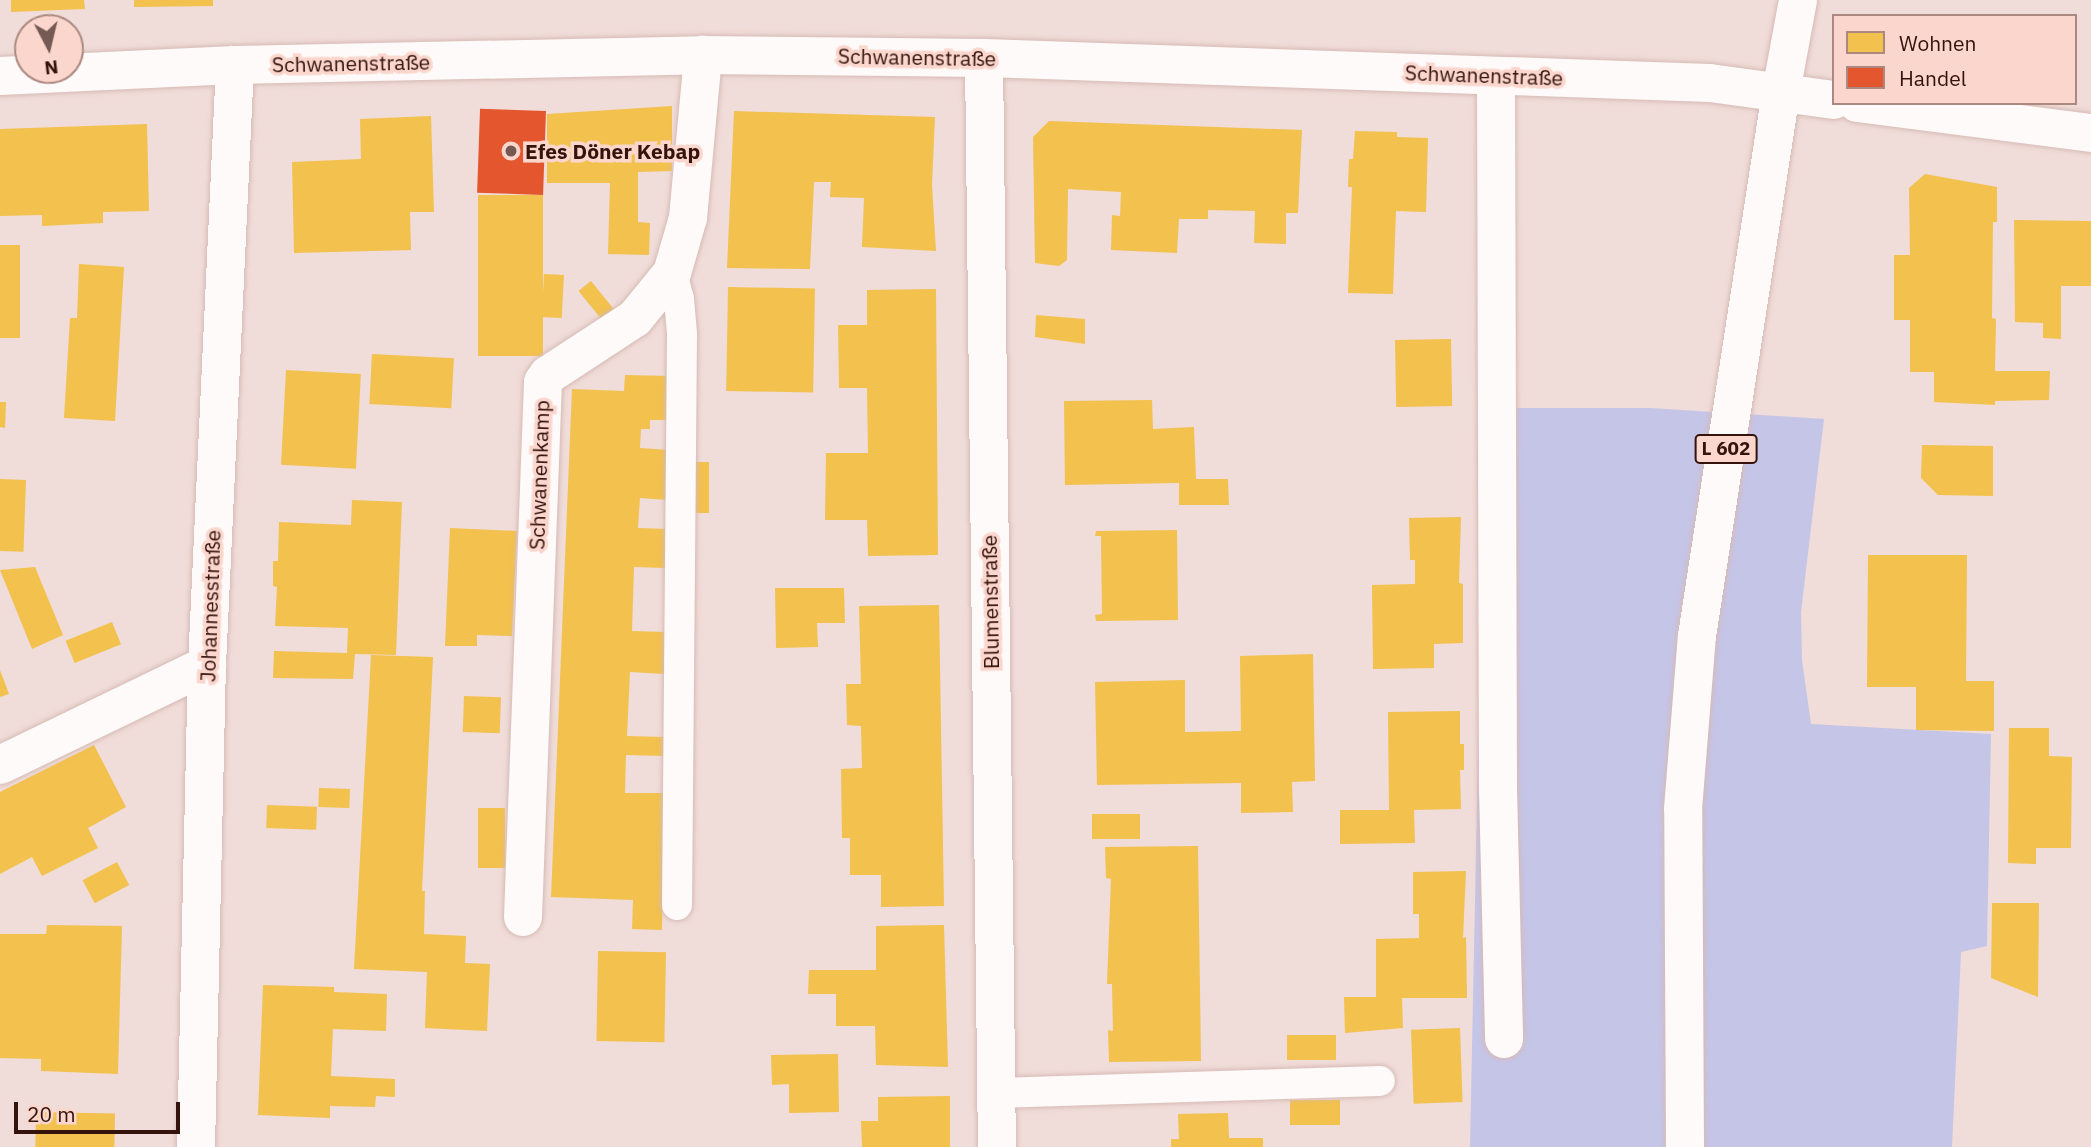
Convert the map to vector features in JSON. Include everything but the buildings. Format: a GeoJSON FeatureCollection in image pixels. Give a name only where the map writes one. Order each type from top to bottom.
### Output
{"type":"FeatureCollection","features":[{"type":"Feature","properties":{"kind":"street","name":"L 602"},"geometry":{"type":"LineString","coordinates":[[1685,1147],[1683,808],[1696,649],[1781,92],[1798,0]]}},
{"type":"Feature","properties":{"kind":"street","name":"Schwanenstraße"},"geometry":{"type":"LineString","coordinates":[[0,76],[235,65],[703,55],[984,58],[1710,83],[1832,100]]}},
{"type":"Feature","properties":{"kind":"street","name":"Schwanenkamp"},"geometry":{"type":"LineString","coordinates":[[523,916],[543,382],[548,375],[635,318],[671,274],[688,218],[703,55]]}},
{"type":"Feature","properties":{"kind":"street","name":"Blumenstraße"},"geometry":{"type":"LineString","coordinates":[[984,58],[997,1147]]}},
{"type":"Feature","properties":{"kind":"street","name":"Johannesstraße"},"geometry":{"type":"LineString","coordinates":[[196,1147],[207,665],[235,65]]}},
{"type":"Feature","properties":{"kind":"street"},"geometry":{"type":"LineString","coordinates":[[1496,76],[1498,789],[1504,1040]]}},
{"type":"Feature","properties":{"kind":"street"},"geometry":{"type":"LineString","coordinates":[[1873,105],[2091,133]]}},
{"type":"Feature","properties":{"kind":"street"},"geometry":{"type":"LineString","coordinates":[[0,765],[207,665]]}},
{"type":"Feature","properties":{"kind":"lane"},"geometry":{"type":"LineString","coordinates":[[671,274],[679,299],[682,349],[677,905]]}},
{"type":"Feature","properties":{"kind":"lane"},"geometry":{"type":"LineString","coordinates":[[996,1093],[1380,1081]]}},
{"type":"Feature","properties":{"kind":"shaded area"},"geometry":{"type":"Polygon","coordinates":[[[1485,408],[1650,408],[1824,419],[1801,612],[1802,660],[1811,724],[1991,734],[1987,946],[1961,952],[1952,1147],[1470,1147],[1485,408]]]}},
{"type":"Feature","properties":{"kind":"place","name":"Efes Döner Kebap"},"geometry":{"type":"Point","coordinates":[511,151]}}]}
